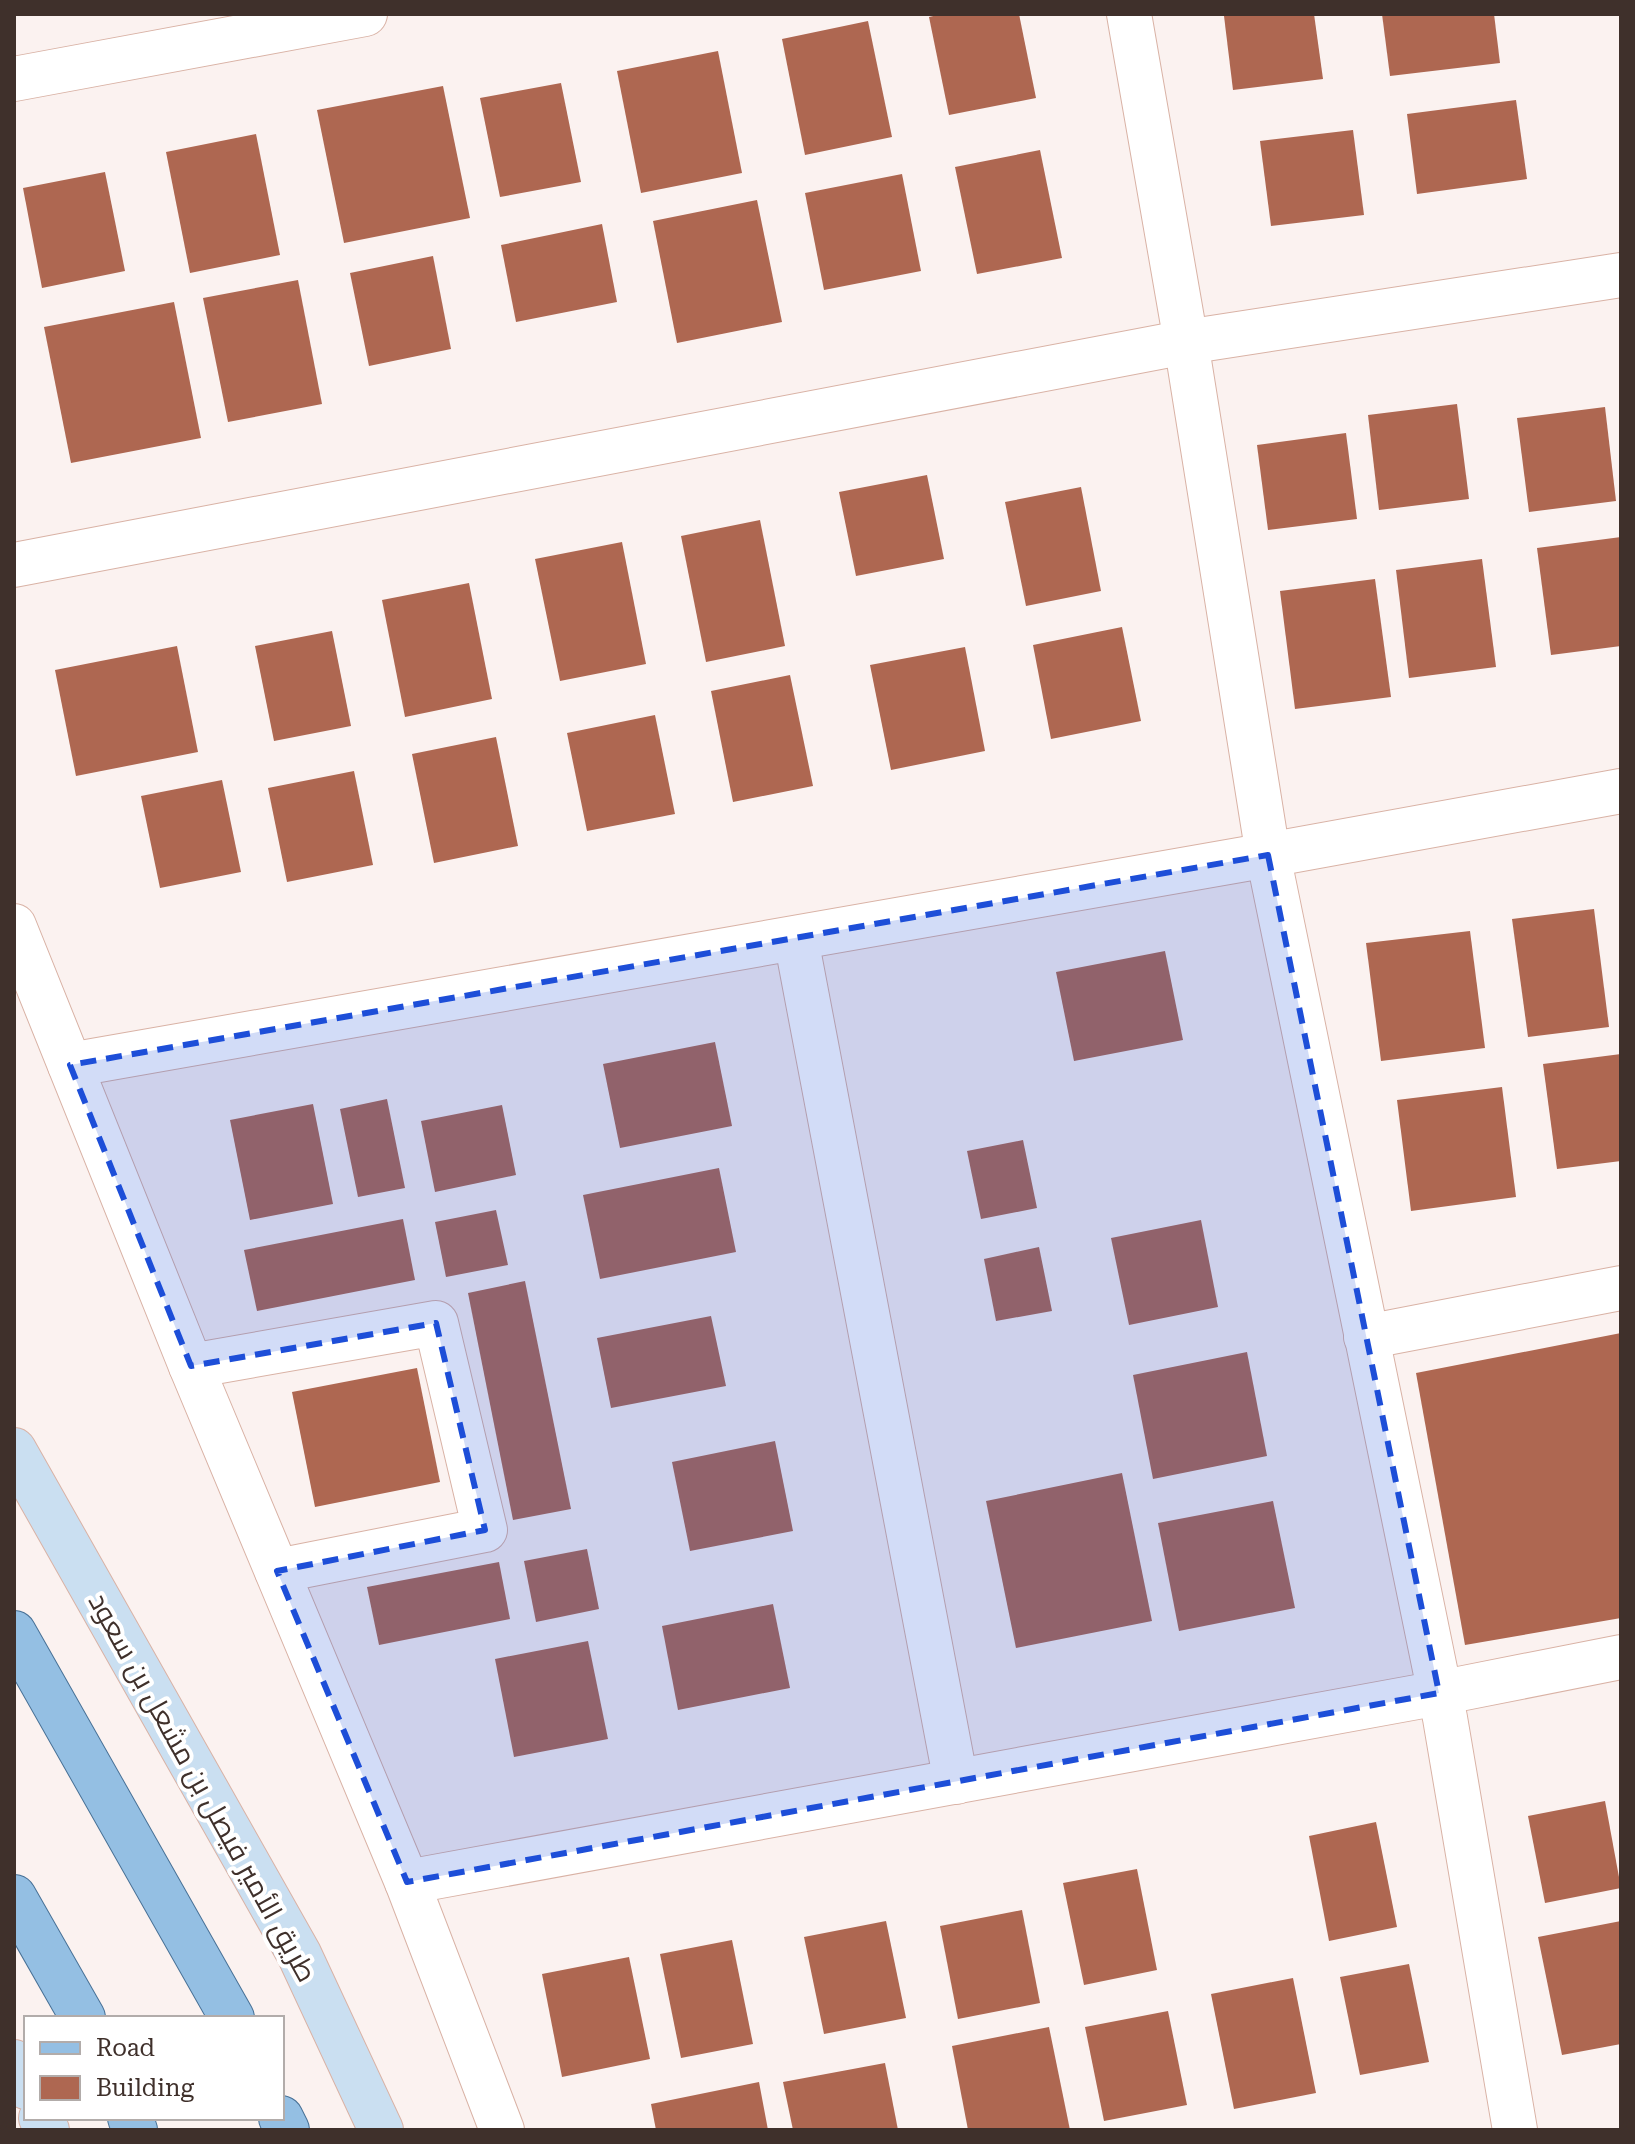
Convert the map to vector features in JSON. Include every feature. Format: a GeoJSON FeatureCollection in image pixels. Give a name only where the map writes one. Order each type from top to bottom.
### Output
{"type":"FeatureCollection","features":[{"type":"Feature","properties":{"kind":"main road","name":"طريق الأمير فيصل بن مشعل بن سعود"},"geometry":{"type":"LineString","coordinates":[[14,1450],[299,1954],[381,2130]]}},
{"type":"Feature","properties":{"kind":"main road"},"geometry":{"type":"LineString","coordinates":[[14,1633],[231,2016]]}},
{"type":"Feature","properties":{"kind":"main road"},"geometry":{"type":"LineString","coordinates":[[14,1897],[82,2016]]}},
{"type":"Feature","properties":{"kind":"main road"},"geometry":{"type":"LineString","coordinates":[[14,2062],[24,2083]]}},
{"type":"Feature","properties":{"kind":"street"},"geometry":{"type":"LineString","coordinates":[[14,79],[365,14]]}},
{"type":"Feature","properties":{"kind":"street"},"geometry":{"type":"LineString","coordinates":[[1129,14],[1186,342],[1268,855],[1439,1693],[1515,2130]]}},
{"type":"Feature","properties":{"kind":"street"},"geometry":{"type":"LineString","coordinates":[[14,565],[1186,342],[1621,275]]}},
{"type":"Feature","properties":{"kind":"street"},"geometry":{"type":"LineString","coordinates":[[70,1065],[1621,791]]}},
{"type":"Feature","properties":{"kind":"street"},"geometry":{"type":"LineString","coordinates":[[14,926],[191,1366],[407,1882],[502,2130]]}},
{"type":"Feature","properties":{"kind":"street"},"geometry":{"type":"LineString","coordinates":[[796,939],[956,1782]]}},
{"type":"Feature","properties":{"kind":"street"},"geometry":{"type":"LineString","coordinates":[[1366,1337],[1621,1288]]}},
{"type":"Feature","properties":{"kind":"street"},"geometry":{"type":"LineString","coordinates":[[191,1366],[436,1323],[485,1530],[277,1571]]}},
{"type":"Feature","properties":{"kind":"street"},"geometry":{"type":"LineString","coordinates":[[407,1882],[1621,1657]]}},
{"type":"Feature","properties":{"kind":"highlighted area"},"geometry":{"type":"Polygon","coordinates":[[[1268,855],[1439,1693],[407,1882],[277,1571],[485,1530],[436,1323],[191,1366],[70,1065],[1268,855]]]}},
{"type":"Feature","properties":{"kind":"building"},"geometry":{"type":"Polygon","coordinates":[[[942,14],[1019,14],[1036,98],[949,115],[929,17],[942,14]]]}},
{"type":"Feature","properties":{"kind":"building"},"geometry":{"type":"Polygon","coordinates":[[[1314,14],[1323,79],[1233,90],[1224,16],[1314,14]]]}},
{"type":"Feature","properties":{"kind":"building"},"geometry":{"type":"Polygon","coordinates":[[[1382,14],[1494,14],[1500,63],[1390,76],[1382,14]]]}},
{"type":"Feature","properties":{"kind":"building"},"geometry":{"type":"Polygon","coordinates":[[[868,21],[892,137],[805,155],[782,39],[868,21]]]}},
{"type":"Feature","properties":{"kind":"building"},"geometry":{"type":"Polygon","coordinates":[[[718,51],[742,173],[641,193],[617,71],[718,51]]]}},
{"type":"Feature","properties":{"kind":"building"},"geometry":{"type":"Polygon","coordinates":[[[561,83],[581,182],[500,197],[480,98],[561,83]]]}},
{"type":"Feature","properties":{"kind":"building"},"geometry":{"type":"Polygon","coordinates":[[[443,86],[470,218],[344,243],[317,110],[443,86]]]}},
{"type":"Feature","properties":{"kind":"building"},"geometry":{"type":"Polygon","coordinates":[[[1516,100],[1527,179],[1417,194],[1407,114],[1516,100]]]}},
{"type":"Feature","properties":{"kind":"building"},"geometry":{"type":"Polygon","coordinates":[[[1353,130],[1364,215],[1271,226],[1260,141],[1353,130]]]}},
{"type":"Feature","properties":{"kind":"building"},"geometry":{"type":"Polygon","coordinates":[[[256,134],[280,255],[190,273],[166,152],[256,134]]]}},
{"type":"Feature","properties":{"kind":"building"},"geometry":{"type":"Polygon","coordinates":[[[1040,150],[1062,258],[977,274],[955,167],[1040,150]]]}},
{"type":"Feature","properties":{"kind":"building"},"geometry":{"type":"Polygon","coordinates":[[[105,172],[125,271],[42,288],[23,188],[105,172]]]}},
{"type":"Feature","properties":{"kind":"building"},"geometry":{"type":"Polygon","coordinates":[[[902,174],[921,271],[824,290],[805,193],[902,174]]]}},
{"type":"Feature","properties":{"kind":"building"},"geometry":{"type":"Polygon","coordinates":[[[757,200],[782,322],[677,343],[653,221],[757,200]]]}},
{"type":"Feature","properties":{"kind":"building"},"geometry":{"type":"Polygon","coordinates":[[[602,224],[617,302],[516,322],[501,245],[602,224]]]}},
{"type":"Feature","properties":{"kind":"building"},"geometry":{"type":"Polygon","coordinates":[[[433,256],[451,349],[369,366],[350,273],[433,256]]]}},
{"type":"Feature","properties":{"kind":"building"},"geometry":{"type":"Polygon","coordinates":[[[298,280],[322,404],[228,422],[203,298],[298,280]]]}},
{"type":"Feature","properties":{"kind":"building"},"geometry":{"type":"Polygon","coordinates":[[[174,302],[201,438],[71,463],[44,327],[174,302]]]}},
{"type":"Feature","properties":{"kind":"building"},"geometry":{"type":"Polygon","coordinates":[[[1457,404],[1469,499],[1379,510],[1368,415],[1457,404]]]}},
{"type":"Feature","properties":{"kind":"building"},"geometry":{"type":"Polygon","coordinates":[[[1605,407],[1616,501],[1529,512],[1517,418],[1605,407]]]}},
{"type":"Feature","properties":{"kind":"building"},"geometry":{"type":"Polygon","coordinates":[[[1346,433],[1357,519],[1268,530],[1257,445],[1346,433]]]}},
{"type":"Feature","properties":{"kind":"building"},"geometry":{"type":"Polygon","coordinates":[[[927,475],[944,559],[856,576],[839,492],[927,475]]]}},
{"type":"Feature","properties":{"kind":"building"},"geometry":{"type":"Polygon","coordinates":[[[1081,487],[1101,591],[1026,606],[1005,502],[1081,487]]]}},
{"type":"Feature","properties":{"kind":"building"},"geometry":{"type":"Polygon","coordinates":[[[760,520],[785,646],[706,662],[681,536],[760,520]]]}},
{"type":"Feature","properties":{"kind":"building"},"geometry":{"type":"Polygon","coordinates":[[[1621,537],[1621,646],[1551,655],[1537,548],[1621,537]]]}},
{"type":"Feature","properties":{"kind":"building"},"geometry":{"type":"Polygon","coordinates":[[[622,542],[646,664],[560,681],[535,559],[622,542]]]}},
{"type":"Feature","properties":{"kind":"building"},"geometry":{"type":"Polygon","coordinates":[[[1482,559],[1496,667],[1409,678],[1396,570],[1482,559]]]}},
{"type":"Feature","properties":{"kind":"building"},"geometry":{"type":"Polygon","coordinates":[[[1375,579],[1391,697],[1295,709],[1280,591],[1375,579]]]}},
{"type":"Feature","properties":{"kind":"building"},"geometry":{"type":"Polygon","coordinates":[[[469,583],[492,699],[405,717],[382,600],[469,583]]]}},
{"type":"Feature","properties":{"kind":"building"},"geometry":{"type":"Polygon","coordinates":[[[1122,627],[1141,721],[1051,739],[1033,645],[1122,627]]]}},
{"type":"Feature","properties":{"kind":"building"},"geometry":{"type":"Polygon","coordinates":[[[332,631],[351,726],[274,741],[255,646],[332,631]]]}},
{"type":"Feature","properties":{"kind":"building"},"geometry":{"type":"Polygon","coordinates":[[[177,646],[198,752],[76,776],[55,670],[177,646]]]}},
{"type":"Feature","properties":{"kind":"building"},"geometry":{"type":"Polygon","coordinates":[[[965,647],[985,751],[891,770],[870,665],[965,647]]]}},
{"type":"Feature","properties":{"kind":"building"},"geometry":{"type":"Polygon","coordinates":[[[790,675],[813,786],[733,802],[711,691],[790,675]]]}},
{"type":"Feature","properties":{"kind":"building"},"geometry":{"type":"Polygon","coordinates":[[[655,715],[675,814],[587,831],[567,733],[655,715]]]}},
{"type":"Feature","properties":{"kind":"building"},"geometry":{"type":"Polygon","coordinates":[[[496,737],[518,846],[434,863],[412,754],[496,737]]]}},
{"type":"Feature","properties":{"kind":"building"},"geometry":{"type":"Polygon","coordinates":[[[354,771],[373,865],[287,882],[268,788],[354,771]]]}},
{"type":"Feature","properties":{"kind":"building"},"geometry":{"type":"Polygon","coordinates":[[[222,780],[241,872],[160,888],[141,796],[222,780]]]}},
{"type":"Feature","properties":{"kind":"building"},"geometry":{"type":"Polygon","coordinates":[[[1594,909],[1609,1027],[1528,1037],[1512,919],[1594,909]]]}},
{"type":"Feature","properties":{"kind":"building"},"geometry":{"type":"Polygon","coordinates":[[[1470,931],[1485,1048],[1381,1061],[1366,943],[1470,931]]]}},
{"type":"Feature","properties":{"kind":"building"},"geometry":{"type":"Polygon","coordinates":[[[1165,951],[1183,1040],[1074,1061],[1056,972],[1165,951]]]}},
{"type":"Feature","properties":{"kind":"building"},"geometry":{"type":"Polygon","coordinates":[[[715,1042],[732,1126],[620,1148],[603,1064],[715,1042]]]}},
{"type":"Feature","properties":{"kind":"building"},"geometry":{"type":"Polygon","coordinates":[[[1621,1054],[1621,1161],[1557,1169],[1543,1064],[1621,1054]]]}},
{"type":"Feature","properties":{"kind":"building"},"geometry":{"type":"Polygon","coordinates":[[[1502,1087],[1516,1197],[1411,1211],[1397,1100],[1502,1087]]]}},
{"type":"Feature","properties":{"kind":"building"},"geometry":{"type":"Polygon","coordinates":[[[387,1099],[405,1188],[358,1197],[340,1109],[387,1099]]]}},
{"type":"Feature","properties":{"kind":"building"},"geometry":{"type":"Polygon","coordinates":[[[313,1104],[333,1204],[250,1220],[230,1120],[313,1104]]]}},
{"type":"Feature","properties":{"kind":"building"},"geometry":{"type":"Polygon","coordinates":[[[502,1105],[516,1175],[435,1192],[421,1121],[502,1105]]]}},
{"type":"Feature","properties":{"kind":"building"},"geometry":{"type":"Polygon","coordinates":[[[1023,1140],[1037,1208],[981,1219],[967,1151],[1023,1140]]]}},
{"type":"Feature","properties":{"kind":"building"},"geometry":{"type":"Polygon","coordinates":[[[719,1168],[736,1252],[600,1279],[583,1195],[719,1168]]]}},
{"type":"Feature","properties":{"kind":"building"},"geometry":{"type":"Polygon","coordinates":[[[496,1210],[508,1265],[446,1277],[435,1222],[496,1210]]]}},
{"type":"Feature","properties":{"kind":"building"},"geometry":{"type":"Polygon","coordinates":[[[403,1219],[415,1280],[257,1311],[244,1250],[403,1219]]]}},
{"type":"Feature","properties":{"kind":"building"},"geometry":{"type":"Polygon","coordinates":[[[1201,1220],[1218,1307],[1129,1325],[1111,1238],[1201,1220]]]}},
{"type":"Feature","properties":{"kind":"building"},"geometry":{"type":"Polygon","coordinates":[[[1039,1247],[1052,1311],[996,1321],[984,1259],[1039,1247]]]}},
{"type":"Feature","properties":{"kind":"building"},"geometry":{"type":"Polygon","coordinates":[[[525,1281],[571,1509],[513,1520],[468,1293],[525,1281]]]}},
{"type":"Feature","properties":{"kind":"building"},"geometry":{"type":"Polygon","coordinates":[[[711,1316],[726,1386],[611,1408],[597,1338],[711,1316]]]}},
{"type":"Feature","properties":{"kind":"building"},"geometry":{"type":"Polygon","coordinates":[[[1621,1333],[1621,1618],[1465,1645],[1416,1373],[1621,1333]]]}},
{"type":"Feature","properties":{"kind":"building"},"geometry":{"type":"Polygon","coordinates":[[[1247,1352],[1267,1456],[1153,1479],[1133,1375],[1247,1352]]]}},
{"type":"Feature","properties":{"kind":"building"},"geometry":{"type":"Polygon","coordinates":[[[417,1368],[440,1482],[315,1507],[292,1392],[417,1368]]]}},
{"type":"Feature","properties":{"kind":"building"},"geometry":{"type":"Polygon","coordinates":[[[775,1441],[793,1531],[690,1551],[672,1462],[775,1441]]]}},
{"type":"Feature","properties":{"kind":"building"},"geometry":{"type":"Polygon","coordinates":[[[1122,1473],[1152,1621],[1016,1648],[986,1501],[1122,1473]]]}},
{"type":"Feature","properties":{"kind":"building"},"geometry":{"type":"Polygon","coordinates":[[[1273,1501],[1295,1608],[1179,1631],[1158,1523],[1273,1501]]]}},
{"type":"Feature","properties":{"kind":"building"},"geometry":{"type":"Polygon","coordinates":[[[587,1549],[599,1609],[536,1622],[524,1561],[587,1549]]]}},
{"type":"Feature","properties":{"kind":"building"},"geometry":{"type":"Polygon","coordinates":[[[499,1562],[510,1619],[379,1645],[367,1587],[499,1562]]]}},
{"type":"Feature","properties":{"kind":"building"},"geometry":{"type":"Polygon","coordinates":[[[773,1604],[790,1688],[678,1710],[662,1626],[773,1604]]]}},
{"type":"Feature","properties":{"kind":"building"},"geometry":{"type":"Polygon","coordinates":[[[588,1641],[608,1739],[514,1757],[495,1659],[588,1641]]]}},
{"type":"Feature","properties":{"kind":"building"},"geometry":{"type":"Polygon","coordinates":[[[1605,1801],[1621,1888],[1545,1903],[1528,1816],[1605,1801]]]}},
{"type":"Feature","properties":{"kind":"building"},"geometry":{"type":"Polygon","coordinates":[[[1376,1822],[1397,1927],[1329,1941],[1309,1836],[1376,1822]]]}},
{"type":"Feature","properties":{"kind":"building"},"geometry":{"type":"Polygon","coordinates":[[[1137,1869],[1157,1970],[1084,1985],[1063,1883],[1137,1869]]]}},
{"type":"Feature","properties":{"kind":"building"},"geometry":{"type":"Polygon","coordinates":[[[1022,1910],[1040,2003],[958,2019],[940,1926],[1022,1910]]]}},
{"type":"Feature","properties":{"kind":"building"},"geometry":{"type":"Polygon","coordinates":[[[886,1921],[906,2018],[824,2034],[804,1937],[886,1921]]]}},
{"type":"Feature","properties":{"kind":"building"},"geometry":{"type":"Polygon","coordinates":[[[1621,1921],[1621,2044],[1562,2055],[1538,1937],[1621,1921]]]}},
{"type":"Feature","properties":{"kind":"building"},"geometry":{"type":"Polygon","coordinates":[[[732,1940],[753,2044],[681,2058],[660,1954],[732,1940]]]}},
{"type":"Feature","properties":{"kind":"building"},"geometry":{"type":"Polygon","coordinates":[[[629,1957],[650,2059],[562,2077],[542,1974],[629,1957]]]}},
{"type":"Feature","properties":{"kind":"building"},"geometry":{"type":"Polygon","coordinates":[[[1409,1964],[1429,2062],[1360,2075],[1340,1977],[1409,1964]]]}},
{"type":"Feature","properties":{"kind":"building"},"geometry":{"type":"Polygon","coordinates":[[[1293,1978],[1316,2093],[1234,2109],[1211,1994],[1293,1978]]]}},
{"type":"Feature","properties":{"kind":"building"},"geometry":{"type":"Polygon","coordinates":[[[1168,2011],[1187,2105],[1104,2121],[1085,2027],[1168,2011]]]}},
{"type":"Feature","properties":{"kind":"building"},"geometry":{"type":"Polygon","coordinates":[[[1049,2027],[1070,2130],[968,2130],[952,2046],[1049,2027]]]}},
{"type":"Feature","properties":{"kind":"building"},"geometry":{"type":"Polygon","coordinates":[[[885,2063],[898,2130],[793,2130],[783,2082],[885,2063]]]}},
{"type":"Feature","properties":{"kind":"building"},"geometry":{"type":"Polygon","coordinates":[[[759,2082],[768,2130],[656,2130],[651,2104],[759,2082]]]}}]}
